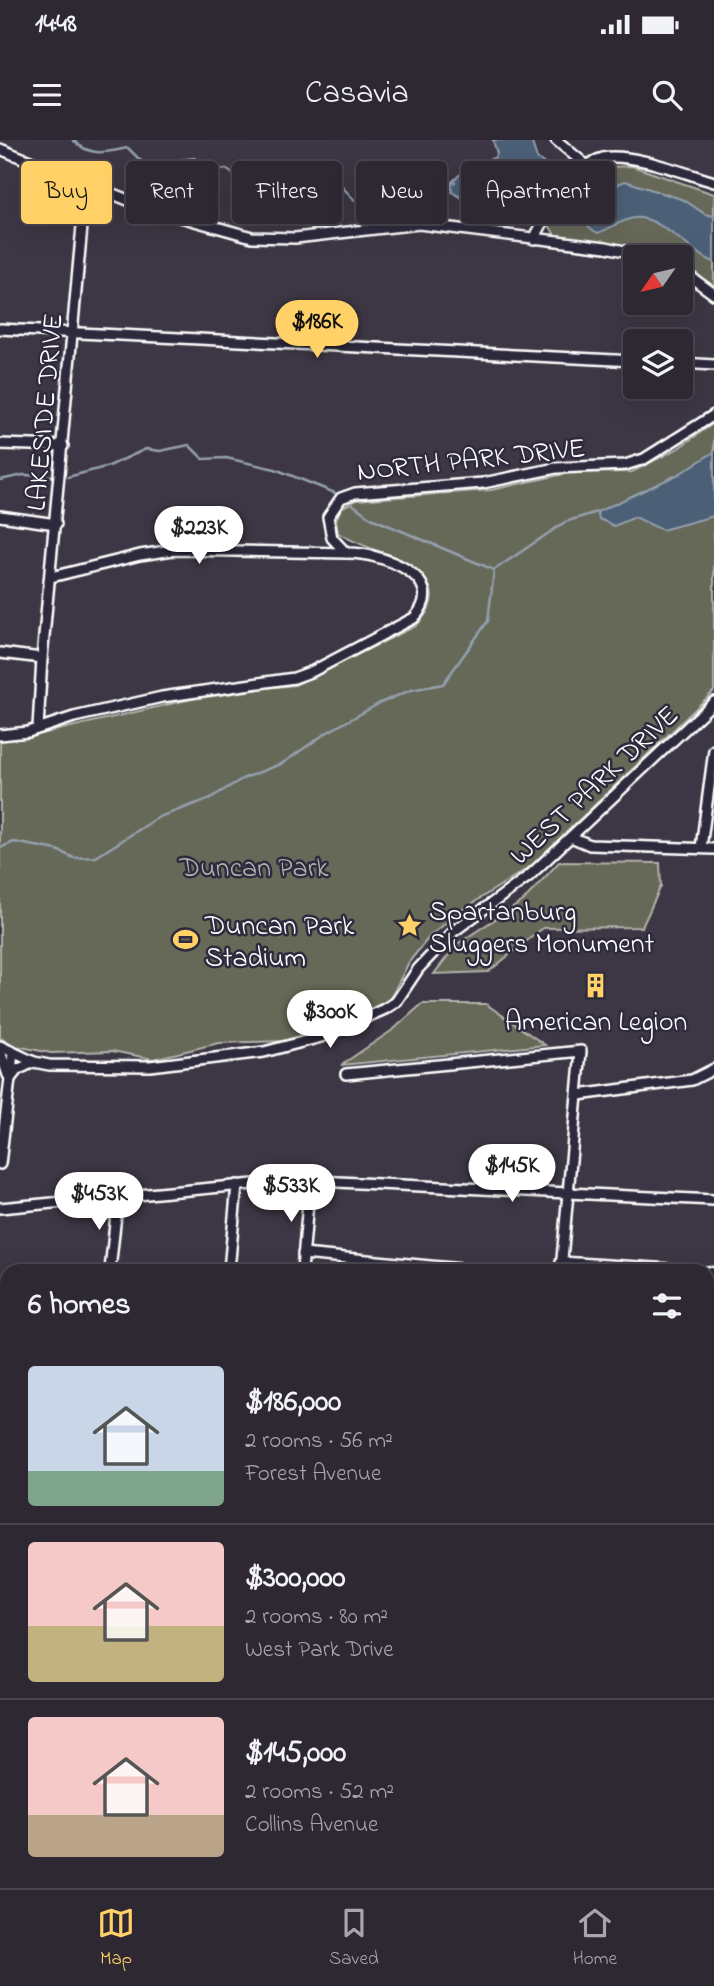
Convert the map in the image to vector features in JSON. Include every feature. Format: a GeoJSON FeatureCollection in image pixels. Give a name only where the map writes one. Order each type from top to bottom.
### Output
{"type":"FeatureCollection","features":[{"type":"Feature","properties":{"kind":"street"},"geometry":{"type":"LineString","coordinates":[[556,140],[581,161]]}},
{"type":"Feature","properties":{"kind":"street"},"geometry":{"type":"LineString","coordinates":[[0,149],[30,161]]}},
{"type":"Feature","properties":{"kind":"street"},"geometry":{"type":"LineString","coordinates":[[598,161],[604,158],[623,158],[714,182]]}},
{"type":"Feature","properties":{"kind":"street"},"geometry":{"type":"LineString","coordinates":[[112,193],[159,211],[263,239],[410,224],[623,249]]}},
{"type":"Feature","properties":{"kind":"street","name":"LAKESIDE DRIVE"},"geometry":{"type":"LineString","coordinates":[[38,728],[42,658],[82,224]]}},
{"type":"Feature","properties":{"kind":"street"},"geometry":{"type":"LineString","coordinates":[[534,239],[543,224]]}},
{"type":"Feature","properties":{"kind":"street"},"geometry":{"type":"LineString","coordinates":[[693,279],[714,294]]}},
{"type":"Feature","properties":{"kind":"street"},"geometry":{"type":"LineString","coordinates":[[0,329],[623,360]]}},
{"type":"Feature","properties":{"kind":"street"},"geometry":{"type":"LineString","coordinates":[[693,364],[714,365]]}},
{"type":"Feature","properties":{"kind":"street","name":"NORTH PARK DRIVE"},"geometry":{"type":"LineString","coordinates":[[346,553],[332,538],[328,524],[331,510],[347,495],[483,483],[556,468],[625,465],[644,459],[714,415]]}},
{"type":"Feature","properties":{"kind":"street"},"geometry":{"type":"LineString","coordinates":[[0,444],[63,446]]}},
{"type":"Feature","properties":{"kind":"street"},"geometry":{"type":"LineString","coordinates":[[0,516],[56,524]]}},
{"type":"Feature","properties":{"kind":"street"},"geometry":{"type":"LineString","coordinates":[[0,735],[162,697],[304,675],[407,624],[420,612],[425,594],[418,580],[382,556],[346,553],[173,550],[51,576]]}},
{"type":"Feature","properties":{"kind":"street"},"geometry":{"type":"LineString","coordinates":[[0,653],[42,658]]}},
{"type":"Feature","properties":{"kind":"street","name":"WEST PARK DRIVE"},"geometry":{"type":"LineString","coordinates":[[0,1049],[34,1062],[62,1066],[158,1065],[280,1049],[356,1024],[396,1002],[418,969],[454,931],[522,881],[714,702]]}},
{"type":"Feature","properties":{"kind":"street"},"geometry":{"type":"LineString","coordinates":[[701,848],[714,750]]}},
{"type":"Feature","properties":{"kind":"street"},"geometry":{"type":"LineString","coordinates":[[571,837],[590,845],[714,849]]}},
{"type":"Feature","properties":{"kind":"street"},"geometry":{"type":"LineString","coordinates":[[0,1049],[9,1080]]}},
{"type":"Feature","properties":{"kind":"street"},"geometry":{"type":"LineString","coordinates":[[346,1074],[581,1051],[561,1264]]}},
{"type":"Feature","properties":{"kind":"street"},"geometry":{"type":"LineString","coordinates":[[0,1164],[13,1053]]}},
{"type":"Feature","properties":{"kind":"street"},"geometry":{"type":"LineString","coordinates":[[9,1080],[17,1070],[34,1062]]}},
{"type":"Feature","properties":{"kind":"street"},"geometry":{"type":"LineString","coordinates":[[692,1080],[714,1069]]}},
{"type":"Feature","properties":{"kind":"street"},"geometry":{"type":"LineString","coordinates":[[578,1095],[692,1080],[714,1081]]}},
{"type":"Feature","properties":{"kind":"street"},"geometry":{"type":"LineString","coordinates":[[302,1264],[310,1180]]}},
{"type":"Feature","properties":{"kind":"street"},"geometry":{"type":"LineString","coordinates":[[0,1208],[310,1180],[714,1200]]}},
{"type":"Feature","properties":{"kind":"street"},"geometry":{"type":"LineString","coordinates":[[230,1264],[237,1185]]}},
{"type":"Feature","properties":{"kind":"street"},"geometry":{"type":"LineString","coordinates":[[111,1264],[118,1196]]}},
{"type":"Feature","properties":{"kind":"street"},"geometry":{"type":"LineString","coordinates":[[303,1254],[409,1264]]}},
{"type":"Feature","properties":{"kind":"green space"},"geometry":{"type":"Polygon","coordinates":[[[632,166],[714,194],[714,286],[693,273],[693,245],[623,247],[555,235],[549,224],[615,224],[615,167],[632,166]]]}},
{"type":"Feature","properties":{"kind":"green space","name":"Duncan Park"},"geometry":{"type":"Polygon","coordinates":[[[714,423],[714,691],[531,866],[462,910],[430,936],[409,962],[390,999],[348,1022],[284,1041],[219,1043],[153,1059],[112,1051],[51,1053],[16,1046],[0,1038],[0,739],[19,739],[222,692],[295,685],[416,626],[430,607],[431,591],[424,578],[391,557],[338,533],[336,520],[341,508],[356,500],[491,490],[569,473],[632,472],[677,449],[714,423]]]}},
{"type":"Feature","properties":{"kind":"green space"},"geometry":{"type":"Polygon","coordinates":[[[559,862],[660,863],[661,886],[642,927],[543,928],[488,972],[434,974],[457,944],[523,901],[559,862]]]}},
{"type":"Feature","properties":{"kind":"green space"},"geometry":{"type":"Polygon","coordinates":[[[422,1004],[486,1004],[545,1045],[341,1065],[394,1029],[422,1004]]]}},
{"type":"Feature","properties":{"kind":"water"},"geometry":{"type":"Polygon","coordinates":[[[493,140],[531,140],[537,158],[541,161],[484,161],[497,154],[493,140]]]}},
{"type":"Feature","properties":{"kind":"water"},"geometry":{"type":"Polygon","coordinates":[[[460,175],[461,197],[452,192],[451,183],[460,175]]]}},
{"type":"Feature","properties":{"kind":"water"},"geometry":{"type":"Polygon","coordinates":[[[625,181],[684,200],[705,214],[714,216],[714,262],[693,250],[693,245],[687,245],[664,228],[644,218],[629,219],[598,233],[590,227],[587,224],[615,224],[615,185],[625,181]]]}},
{"type":"Feature","properties":{"kind":"water"},"geometry":{"type":"Polygon","coordinates":[[[714,452],[714,516],[662,530],[635,517],[614,526],[599,519],[597,512],[679,474],[714,452]]]}},
{"type":"Feature","properties":{"kind":"waterway"},"geometry":{"type":"LineString","coordinates":[[73,140],[93,151],[106,152],[128,148],[145,165],[194,158],[211,170],[228,170],[241,181],[266,191],[285,208],[299,215],[307,215],[319,208],[335,179],[358,204],[383,194],[455,182]]}},
{"type":"Feature","properties":{"kind":"waterway"},"geometry":{"type":"LineString","coordinates":[[68,477],[109,466],[146,449],[160,451],[189,445],[203,459],[226,458],[275,469],[335,493]]}},
{"type":"Feature","properties":{"kind":"waterway"},"geometry":{"type":"LineString","coordinates":[[0,480],[23,475],[55,476]]}},
{"type":"Feature","properties":{"kind":"waterway"},"geometry":{"type":"LineString","coordinates":[[347,500],[371,518],[494,570],[565,522],[597,512]]}},
{"type":"Feature","properties":{"kind":"waterway"},"geometry":{"type":"LineString","coordinates":[[0,848],[14,842],[57,850],[74,858],[96,857],[159,817],[209,799],[242,779],[283,763],[326,733],[380,703],[411,690],[443,684],[488,621],[494,570]]}},
{"type":"Feature","properties":{"kind":"place","name":"Spartanburg Sluggers Monument"},"geometry":{"type":"Point","coordinates":[409,926]}},
{"type":"Feature","properties":{"kind":"place","name":"Duncan Park Stadium"},"geometry":{"type":"Point","coordinates":[185,940]}},
{"type":"Feature","properties":{"kind":"place","name":"American Legion"},"geometry":{"type":"Point","coordinates":[596,986]}}]}
